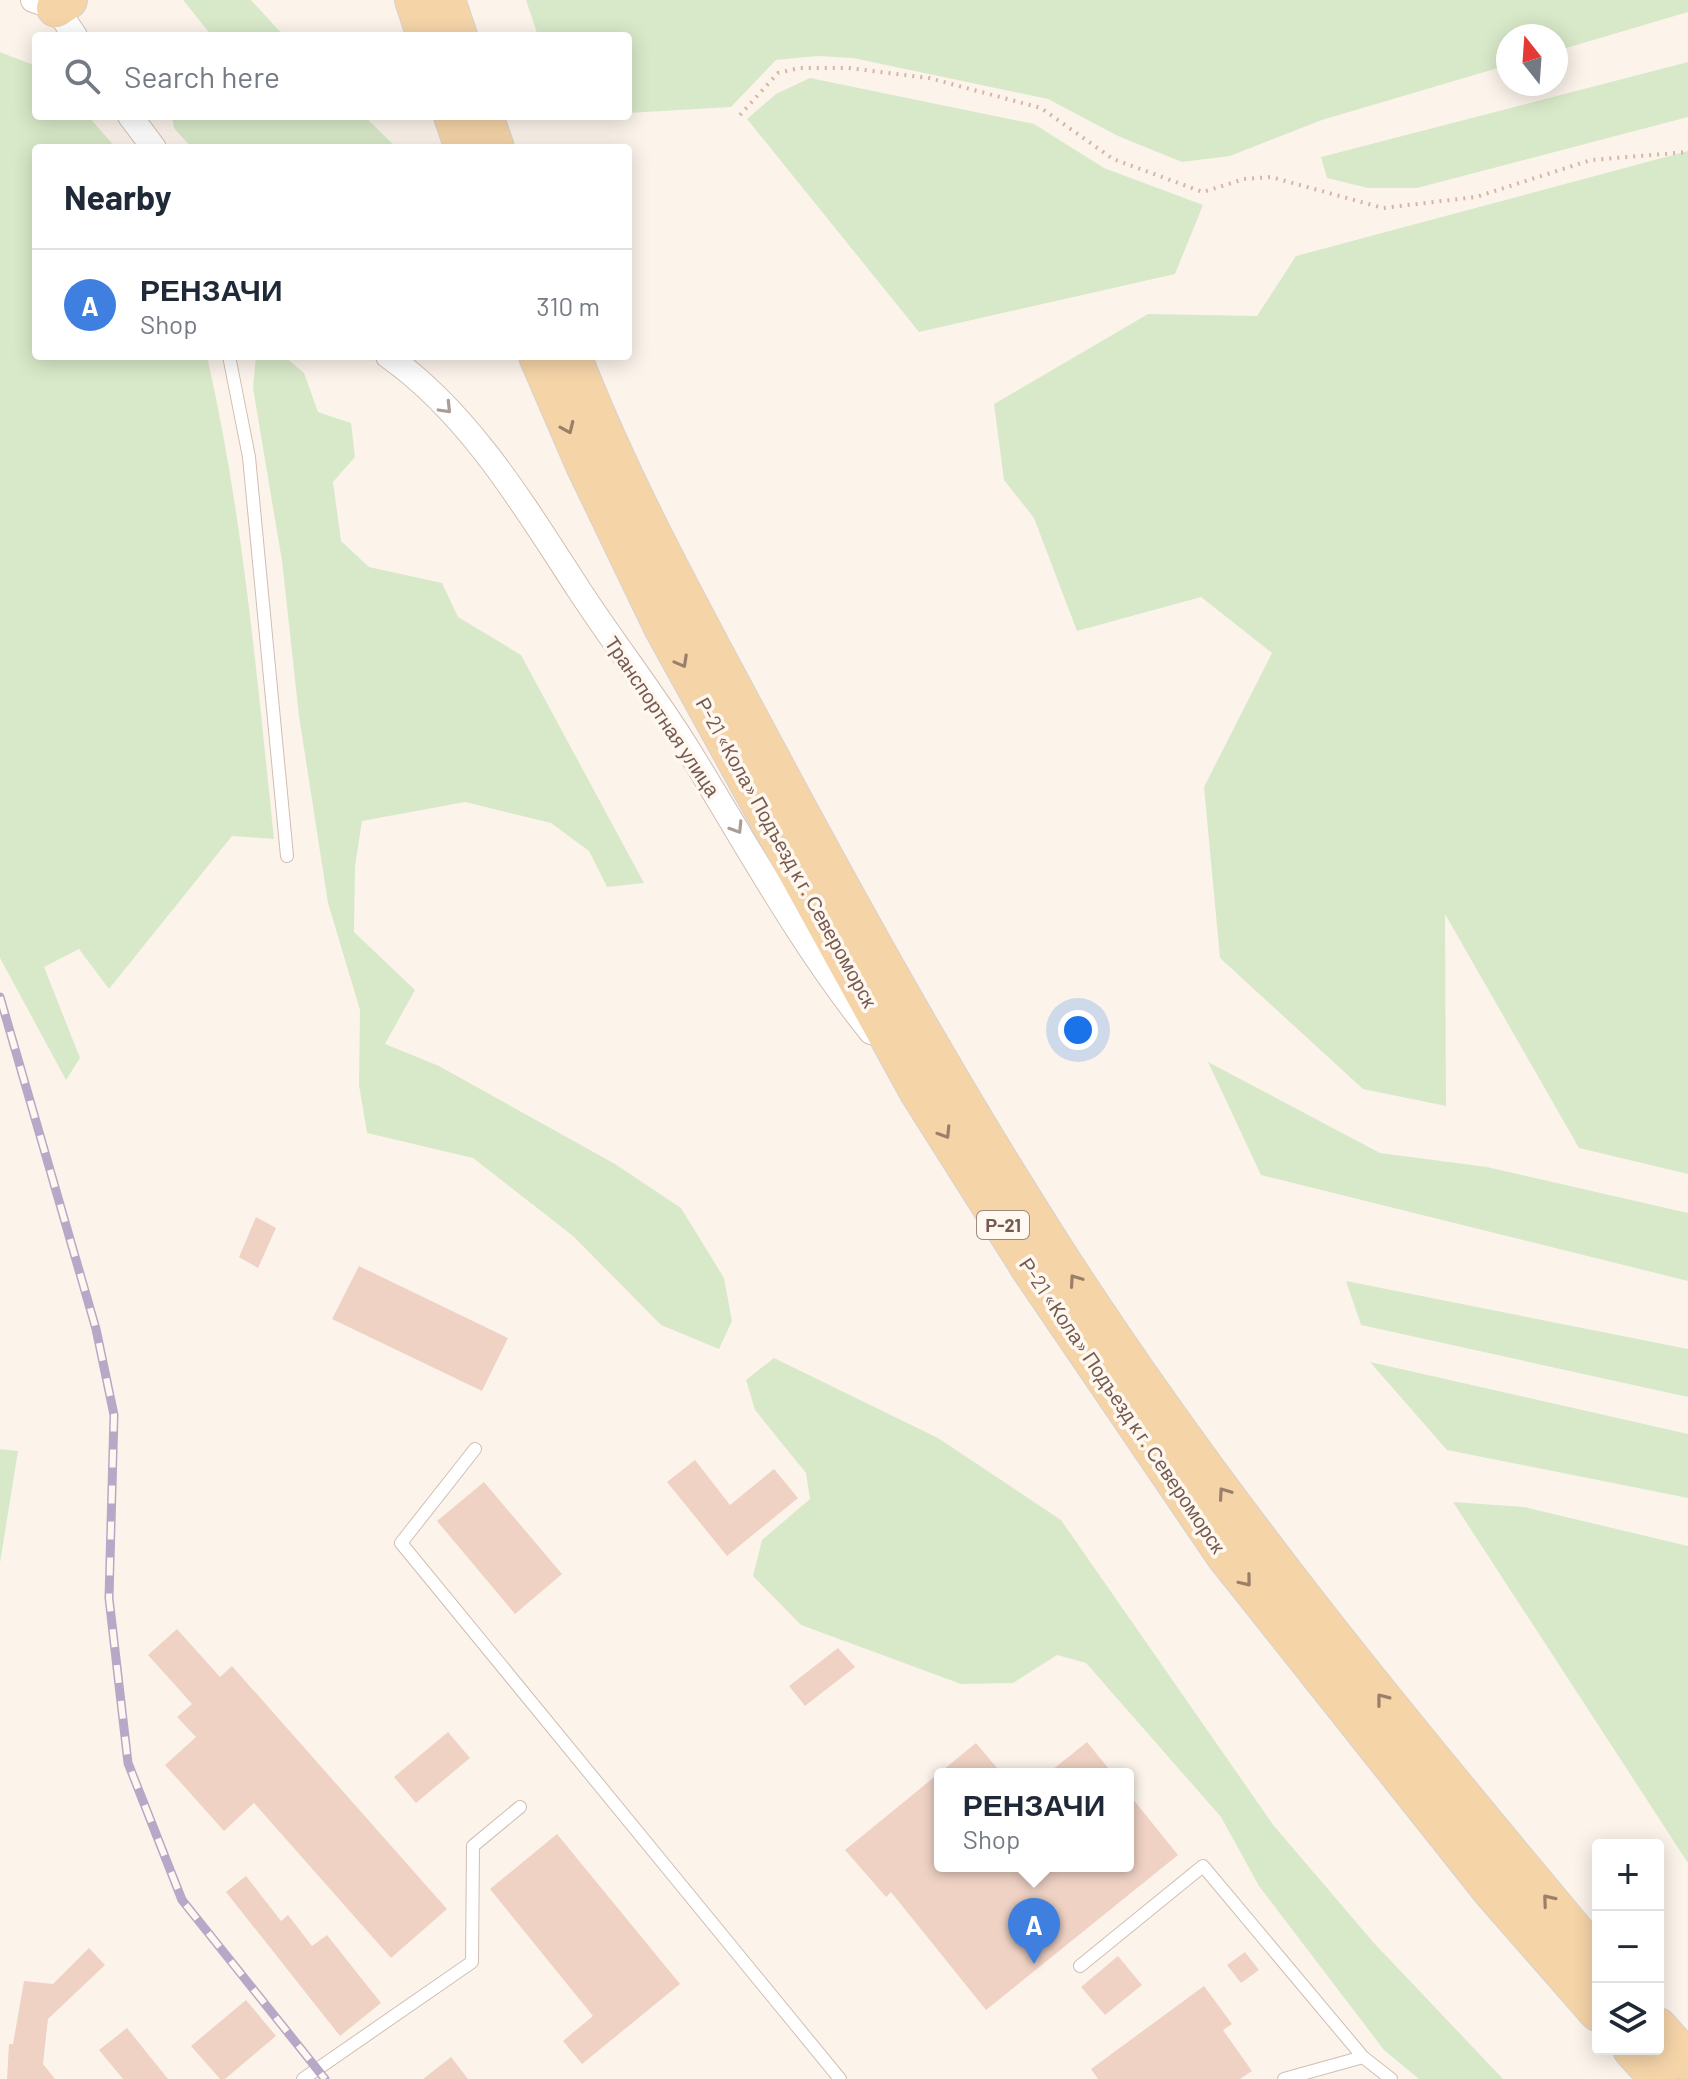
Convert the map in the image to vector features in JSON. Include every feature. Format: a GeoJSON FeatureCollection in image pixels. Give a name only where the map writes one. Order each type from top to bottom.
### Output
{"type":"FeatureCollection","features":[{"type":"Feature","properties":{"kind":"main road"},"geometry":{"type":"LineString","coordinates":[[414,0],[425,32]]}},
{"type":"Feature","properties":{"kind":"main road"},"geometry":{"type":"LineString","coordinates":[[446,0],[457,32]]}},
{"type":"Feature","properties":{"kind":"main road"},"geometry":{"type":"LineString","coordinates":[[454,120],[463,144]]}},
{"type":"Feature","properties":{"kind":"main road"},"geometry":{"type":"LineString","coordinates":[[485,120],[494,144]]}},
{"type":"Feature","properties":{"kind":"main road","name":"Р-21 «Кола» Подъезд к г. Североморск"},"geometry":{"type":"LineString","coordinates":[[540,360],[585,465],[663,627],[919,1092],[1032,1271],[1225,1555],[1492,1891],[1592,2005]]}},
{"type":"Feature","properties":{"kind":"main road","name":"Р-21 «Кола» Подъезд к г. Североморск"},"geometry":{"type":"LineString","coordinates":[[574,360],[669,568],[784,784],[934,1057],[1057,1255],[1255,1537],[1429,1758],[1592,1952]]}},
{"type":"Feature","properties":{"kind":"main road"},"geometry":{"type":"LineString","coordinates":[[1664,2034],[1688,2061]]}},
{"type":"Feature","properties":{"kind":"main road"},"geometry":{"type":"LineString","coordinates":[[1637,2055],[1659,2079]]}},
{"type":"Feature","properties":{"kind":"street"},"geometry":{"type":"LineString","coordinates":[[133,120],[151,144]]}},
{"type":"Feature","properties":{"kind":"street","name":"Транспортная улица"},"geometry":{"type":"LineString","coordinates":[[394,360],[412,373],[468,431],[524,506],[685,744],[840,993],[919,1092]]}},
{"type":"Feature","properties":{"kind":"lane"},"geometry":{"type":"LineString","coordinates":[[230,360],[249,457],[287,856]]}},
{"type":"Feature","properties":{"kind":"lane"},"geometry":{"type":"LineString","coordinates":[[475,1449],[401,1543],[840,2079]]}},
{"type":"Feature","properties":{"kind":"lane"},"geometry":{"type":"LineString","coordinates":[[303,2079],[472,1962],[473,1846],[520,1807]]}},
{"type":"Feature","properties":{"kind":"lane"},"geometry":{"type":"LineString","coordinates":[[1080,1966],[1203,1866],[1363,2057],[1391,2079]]}},
{"type":"Feature","properties":{"kind":"lane"},"geometry":{"type":"LineString","coordinates":[[1284,2079],[1363,2057]]}},
{"type":"Feature","properties":{"kind":"path"},"geometry":{"type":"LineString","coordinates":[[740,115],[778,73],[799,68],[848,68],[929,78],[1041,108],[1113,159],[1203,192],[1244,179],[1271,177],[1383,208],[1476,197],[1591,160],[1688,152]]}},
{"type":"Feature","properties":{"kind":"green space"},"geometry":{"type":"Polygon","coordinates":[[[183,0],[251,0],[280,32],[209,32],[183,0]]]}},
{"type":"Feature","properties":{"kind":"green space"},"geometry":{"type":"Polygon","coordinates":[[[526,0],[1688,0],[1688,12],[1568,47],[1568,24],[1496,24],[1496,69],[1322,120],[1230,156],[1182,162],[1118,136],[1048,99],[853,58],[818,56],[776,60],[731,107],[632,113],[632,32],[537,32],[526,0]]]}},
{"type":"Feature","properties":{"kind":"green space"},"geometry":{"type":"Polygon","coordinates":[[[0,52],[32,64],[32,120],[92,120],[112,144],[32,144],[32,360],[208,360],[240,536],[274,839],[232,836],[109,989],[79,949],[44,967],[80,1058],[66,1080],[0,958],[0,52]]]}},
{"type":"Feature","properties":{"kind":"green space"},"geometry":{"type":"Polygon","coordinates":[[[1688,62],[1688,117],[1417,188],[1368,188],[1327,178],[1321,157],[1557,96],[1568,96],[1568,93],[1688,62]]]}},
{"type":"Feature","properties":{"kind":"green space"},"geometry":{"type":"Polygon","coordinates":[[[810,78],[1034,124],[1104,168],[1203,205],[1175,274],[919,332],[747,119],[776,94],[810,78]]]}},
{"type":"Feature","properties":{"kind":"green space"},"geometry":{"type":"Polygon","coordinates":[[[173,120],[368,120],[393,144],[188,144],[174,128],[173,120]]]}},
{"type":"Feature","properties":{"kind":"green space"},"geometry":{"type":"Polygon","coordinates":[[[1688,151],[1688,1174],[1579,1148],[1445,914],[1446,1106],[1363,1089],[1220,958],[1204,787],[1272,653],[1201,597],[1077,631],[1034,518],[1004,480],[994,404],[1148,314],[1257,316],[1296,256],[1688,151]]]}},
{"type":"Feature","properties":{"kind":"green space"},"geometry":{"type":"Polygon","coordinates":[[[256,360],[289,360],[304,373],[318,412],[351,423],[355,457],[333,482],[341,541],[369,567],[442,583],[458,617],[521,655],[644,883],[607,887],[589,851],[551,823],[465,802],[362,821],[355,866],[354,932],[415,990],[385,1044],[439,1066],[615,1164],[681,1208],[724,1278],[732,1321],[719,1349],[661,1325],[573,1236],[473,1158],[367,1133],[359,1085],[360,1010],[328,903],[299,716],[282,561],[253,388],[256,360]]]}},
{"type":"Feature","properties":{"kind":"green space"},"geometry":{"type":"Polygon","coordinates":[[[1208,1062],[1380,1153],[1487,1167],[1688,1213],[1688,1281],[1261,1175],[1208,1062]]]}},
{"type":"Feature","properties":{"kind":"green space"},"geometry":{"type":"Polygon","coordinates":[[[1346,1281],[1688,1349],[1688,1397],[1361,1325],[1346,1281]]]}},
{"type":"Feature","properties":{"kind":"green space"},"geometry":{"type":"Polygon","coordinates":[[[774,1358],[938,1438],[1061,1520],[1274,1826],[1374,1943],[1503,2079],[1419,2079],[1384,2050],[1259,1886],[1221,1817],[1086,1663],[1057,1655],[1013,1683],[961,1684],[801,1625],[753,1576],[762,1540],[810,1499],[806,1473],[755,1410],[746,1380],[774,1358]]]}},
{"type":"Feature","properties":{"kind":"green space"},"geometry":{"type":"Polygon","coordinates":[[[1370,1362],[1688,1434],[1688,1498],[1447,1450],[1370,1362]]]}},
{"type":"Feature","properties":{"kind":"green space"},"geometry":{"type":"Polygon","coordinates":[[[0,1449],[18,1451],[0,1563],[0,1449]]]}},
{"type":"Feature","properties":{"kind":"green space"},"geometry":{"type":"Polygon","coordinates":[[[1453,1502],[1524,1507],[1688,1546],[1688,1863],[1453,1502]]]}},
{"type":"Feature","properties":{"kind":"building"},"geometry":{"type":"Polygon","coordinates":[[[256,1217],[276,1228],[258,1268],[239,1257],[256,1217]]]}},
{"type":"Feature","properties":{"kind":"building"},"geometry":{"type":"Polygon","coordinates":[[[359,1266],[508,1338],[482,1391],[332,1319],[359,1266]]]}},
{"type":"Feature","properties":{"kind":"building"},"geometry":{"type":"Polygon","coordinates":[[[695,1460],[730,1505],[774,1469],[798,1498],[727,1556],[667,1482],[695,1460]]]}},
{"type":"Feature","properties":{"kind":"building"},"geometry":{"type":"Polygon","coordinates":[[[484,1482],[562,1574],[515,1614],[437,1521],[484,1482]]]}},
{"type":"Feature","properties":{"kind":"building"},"geometry":{"type":"Polygon","coordinates":[[[177,1629],[220,1677],[232,1666],[447,1909],[391,1958],[254,1803],[224,1831],[165,1765],[196,1737],[177,1717],[192,1704],[148,1655],[177,1629]]]}},
{"type":"Feature","properties":{"kind":"building"},"geometry":{"type":"Polygon","coordinates":[[[838,1648],[855,1667],[805,1706],[789,1686],[838,1648]]]}},
{"type":"Feature","properties":{"kind":"building"},"geometry":{"type":"Polygon","coordinates":[[[448,1732],[470,1758],[416,1803],[394,1777],[448,1732]]]}},
{"type":"Feature","properties":{"kind":"building"},"geometry":{"type":"Polygon","coordinates":[[[1087,1742],[1108,1768],[1054,1768],[1087,1742]]]}},
{"type":"Feature","properties":{"kind":"building"},"geometry":{"type":"Polygon","coordinates":[[[976,1743],[997,1768],[945,1768],[976,1743]]]}},
{"type":"Feature","properties":{"kind":"building"},"geometry":{"type":"Polygon","coordinates":[[[934,1777],[934,1872],[1134,1872],[1134,1800],[1178,1855],[986,2010],[891,1892],[886,1897],[845,1850],[934,1777]]]}},
{"type":"Feature","properties":{"kind":"building"},"geometry":{"type":"Polygon","coordinates":[[[557,1834],[680,1984],[582,2064],[563,2041],[593,2016],[490,1889],[557,1834]]]}},
{"type":"Feature","properties":{"kind":"building"},"geometry":{"type":"Polygon","coordinates":[[[246,1876],[281,1921],[288,1915],[312,1946],[327,1935],[381,2003],[340,2036],[226,1892],[246,1876]]]}},
{"type":"Feature","properties":{"kind":"building"},"geometry":{"type":"Polygon","coordinates":[[[89,1948],[105,1965],[48,2019],[43,2064],[55,2079],[7,2079],[9,2044],[13,2044],[24,1981],[53,1984],[89,1948]]]}},
{"type":"Feature","properties":{"kind":"building"},"geometry":{"type":"Polygon","coordinates":[[[1245,1952],[1259,1970],[1241,1983],[1227,1965],[1245,1952]]]}},
{"type":"Feature","properties":{"kind":"building"},"geometry":{"type":"Polygon","coordinates":[[[1118,1956],[1142,1985],[1105,2015],[1081,1987],[1118,1956]]]}},
{"type":"Feature","properties":{"kind":"building"},"geometry":{"type":"Polygon","coordinates":[[[1204,1986],[1232,2024],[1223,2030],[1252,2071],[1240,2079],[1098,2079],[1091,2069],[1204,1986]]]}},
{"type":"Feature","properties":{"kind":"building"},"geometry":{"type":"Polygon","coordinates":[[[246,2000],[276,2036],[225,2079],[220,2079],[191,2046],[246,2000]]]}},
{"type":"Feature","properties":{"kind":"building"},"geometry":{"type":"Polygon","coordinates":[[[127,2028],[168,2079],[123,2079],[99,2050],[127,2028]]]}},
{"type":"Feature","properties":{"kind":"building"},"geometry":{"type":"Polygon","coordinates":[[[451,2057],[468,2079],[423,2079],[451,2057]]]}},
{"type":"Feature","properties":{"kind":"railway"},"geometry":{"type":"LineString","coordinates":[[0,997],[96,1329],[114,1415],[109,1598],[128,1763],[182,1900],[325,2079]]}},
{"type":"Feature","properties":{"kind":"place","name":"РЕНЗАЧИ"},"geometry":{"type":"Point","coordinates":[1034,1964]}}]}
